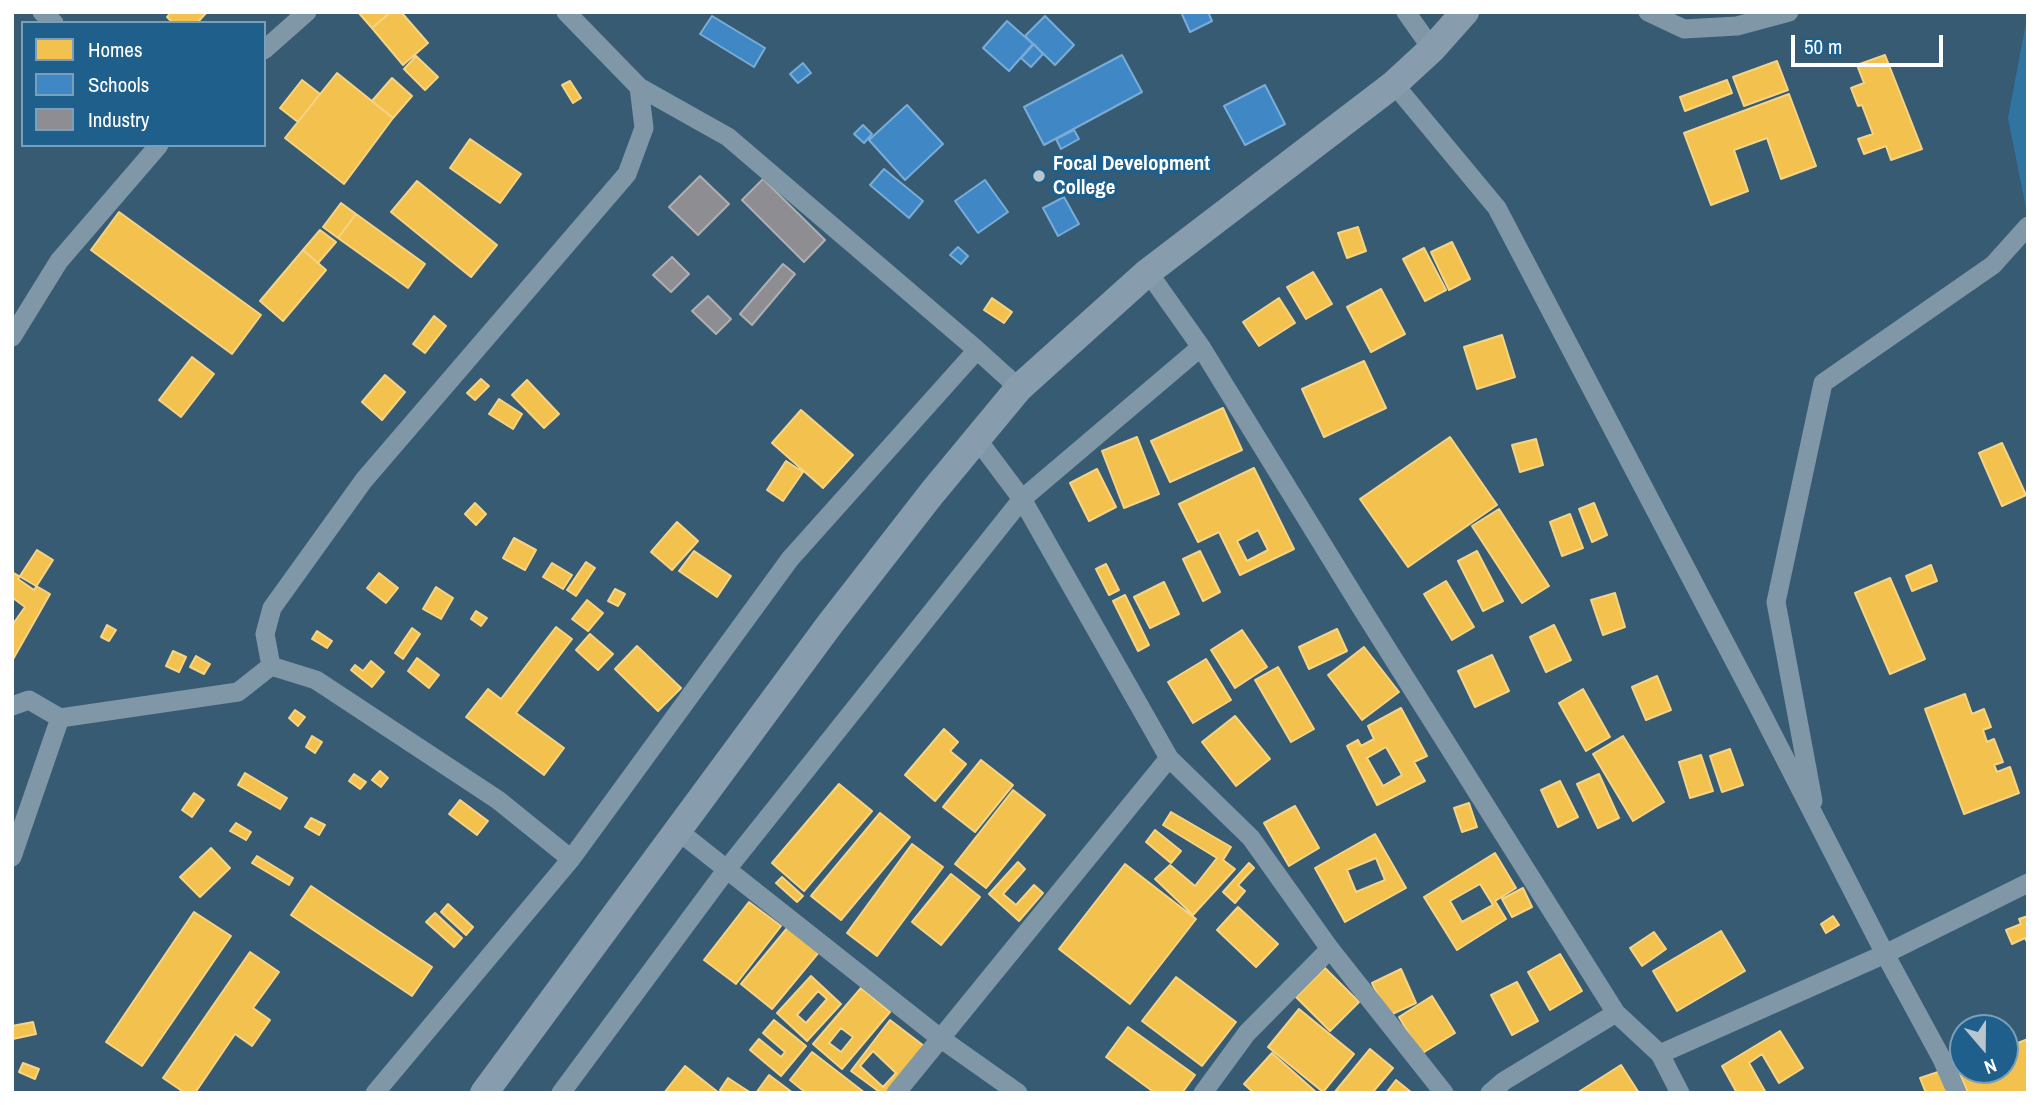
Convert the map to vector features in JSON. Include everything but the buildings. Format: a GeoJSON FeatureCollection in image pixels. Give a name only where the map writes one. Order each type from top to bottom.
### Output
{"type":"FeatureCollection","features":[{"type":"Feature","properties":{"kind":"main road"},"geometry":{"type":"LineString","coordinates":[[484,1093],[830,624],[1019,388],[1149,272],[1394,84],[1432,49],[1465,12]]}},
{"type":"Feature","properties":{"kind":"street"},"geometry":{"type":"LineString","coordinates":[[266,48],[307,12]]}},
{"type":"Feature","properties":{"kind":"street"},"geometry":{"type":"LineString","coordinates":[[566,12],[639,87],[728,136],[1019,388]]}},
{"type":"Feature","properties":{"kind":"street"},"geometry":{"type":"LineString","coordinates":[[1406,12],[1432,49]]}},
{"type":"Feature","properties":{"kind":"street"},"geometry":{"type":"LineString","coordinates":[[1648,12],[1684,29],[1737,26],[1789,12]]}},
{"type":"Feature","properties":{"kind":"street"},"geometry":{"type":"LineString","coordinates":[[1394,84],[1497,208],[1756,702],[1817,825],[1942,1059],[1957,1093]]}},
{"type":"Feature","properties":{"kind":"street"},"geometry":{"type":"LineString","coordinates":[[271,666],[265,634],[272,608],[364,480],[626,174],[644,128],[639,87]]}},
{"type":"Feature","properties":{"kind":"street"},"geometry":{"type":"LineString","coordinates":[[12,337],[59,261],[157,147]]}},
{"type":"Feature","properties":{"kind":"street"},"geometry":{"type":"LineString","coordinates":[[1817,825],[1776,601],[1823,383],[1993,265],[2028,226]]}},
{"type":"Feature","properties":{"kind":"street"},"geometry":{"type":"LineString","coordinates":[[1149,272],[1201,346],[1616,1013],[1660,1054],[1680,1093]]}},
{"type":"Feature","properties":{"kind":"street"},"geometry":{"type":"LineString","coordinates":[[561,1093],[727,869],[1023,499],[1201,346]]}},
{"type":"Feature","properties":{"kind":"street"},"geometry":{"type":"LineString","coordinates":[[375,1093],[571,859],[790,559],[978,350]]}},
{"type":"Feature","properties":{"kind":"street"},"geometry":{"type":"LineString","coordinates":[[977,439],[1023,499],[1169,758],[1251,838],[1330,950],[1444,1093]]}},
{"type":"Feature","properties":{"kind":"street"},"geometry":{"type":"LineString","coordinates":[[12,706],[29,700],[60,718],[238,692],[271,666]]}},
{"type":"Feature","properties":{"kind":"street"},"geometry":{"type":"LineString","coordinates":[[271,666],[316,680],[498,800],[571,859]]}},
{"type":"Feature","properties":{"kind":"street"},"geometry":{"type":"LineString","coordinates":[[12,856],[60,718]]}},
{"type":"Feature","properties":{"kind":"street"},"geometry":{"type":"LineString","coordinates":[[896,1093],[1169,758]]}},
{"type":"Feature","properties":{"kind":"street"},"geometry":{"type":"LineString","coordinates":[[677,830],[940,1038],[1018,1093]]}},
{"type":"Feature","properties":{"kind":"street"},"geometry":{"type":"LineString","coordinates":[[1660,1054],[1885,954],[2028,883]]}},
{"type":"Feature","properties":{"kind":"street"},"geometry":{"type":"LineString","coordinates":[[1203,1093],[1247,1033],[1330,950]]}},
{"type":"Feature","properties":{"kind":"street"},"geometry":{"type":"LineString","coordinates":[[1490,1093],[1504,1081],[1616,1013]]}},
{"type":"Feature","properties":{"kind":"shaded area"},"geometry":{"type":"Polygon","coordinates":[[[2028,12],[2028,206],[2026,208],[2008,118],[2028,12]]]}},
{"type":"Feature","properties":{"kind":"place","name":"Focal Development College"},"geometry":{"type":"Point","coordinates":[1039,176]}}]}
